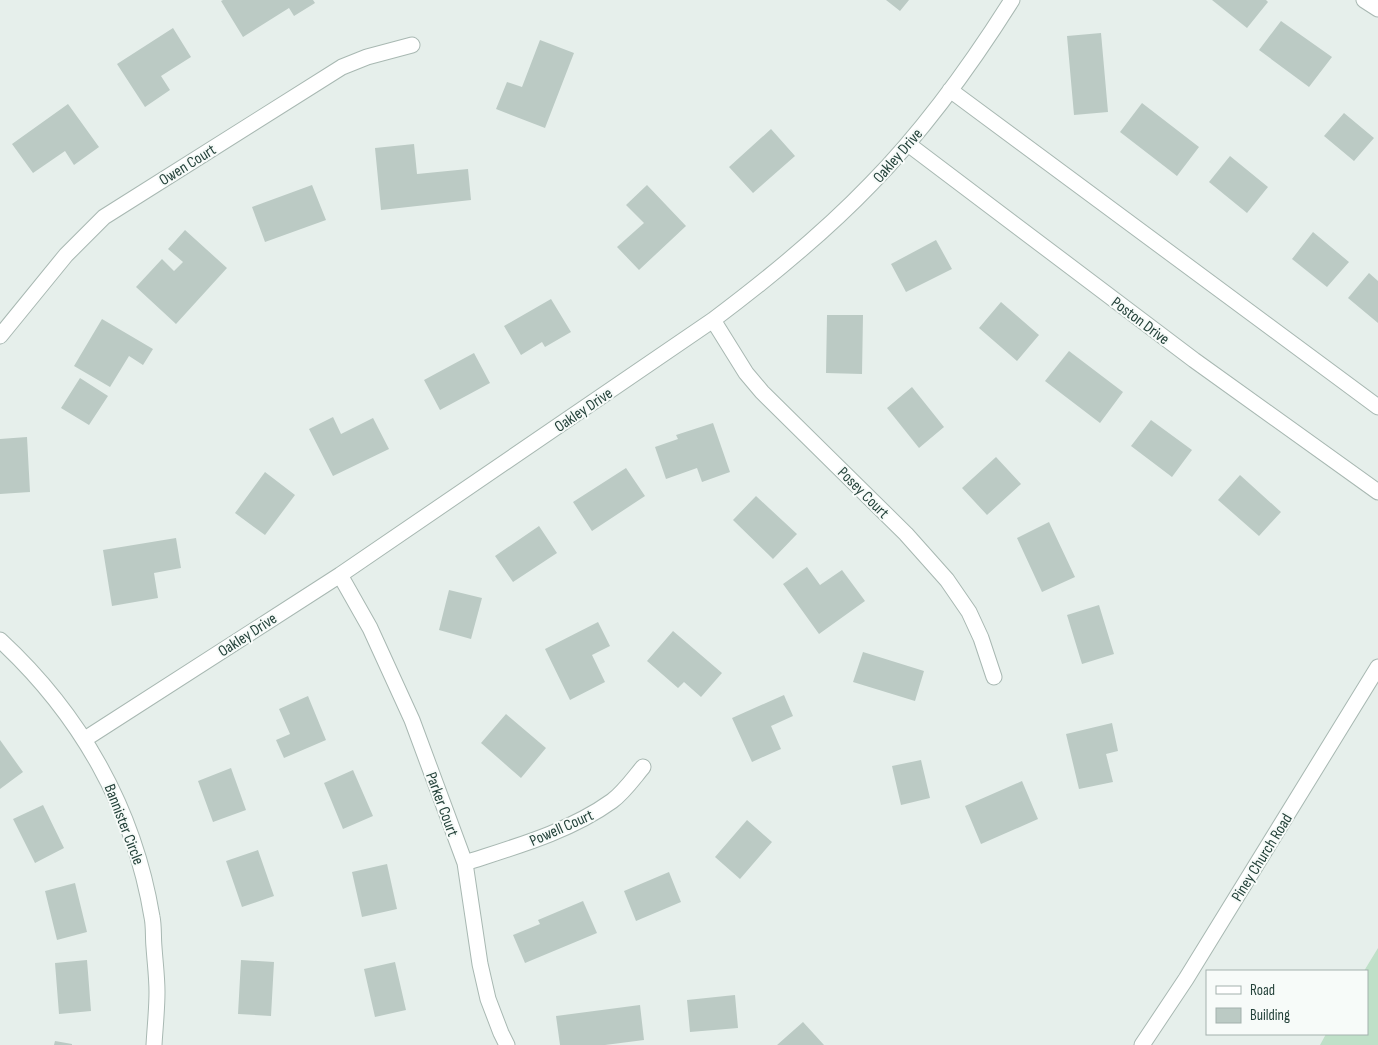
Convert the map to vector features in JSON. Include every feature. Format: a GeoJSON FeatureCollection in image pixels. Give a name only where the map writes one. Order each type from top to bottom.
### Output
{"type":"FeatureCollection","features":[{"type":"Feature","properties":{"kind":"street","name":"Oakley Drive"},"geometry":{"type":"LineString","coordinates":[[85,739],[340,575],[713,320],[772,275],[829,226],[908,144],[969,65],[1012,0]]}},
{"type":"Feature","properties":{"kind":"street"},"geometry":{"type":"LineString","coordinates":[[1364,0],[1378,9]]}},
{"type":"Feature","properties":{"kind":"street","name":"Owen Court"},"geometry":{"type":"LineString","coordinates":[[0,336],[66,255],[104,216],[342,67],[368,57],[412,45]]}},
{"type":"Feature","properties":{"kind":"street"},"geometry":{"type":"LineString","coordinates":[[950,90],[1378,407]]}},
{"type":"Feature","properties":{"kind":"street","name":"Poston Drive"},"geometry":{"type":"LineString","coordinates":[[908,144],[1194,360],[1378,492]]}},
{"type":"Feature","properties":{"kind":"street","name":"Posey Court"},"geometry":{"type":"LineString","coordinates":[[713,320],[746,374],[762,392],[906,534],[947,580],[969,612],[981,638],[994,677]]}},
{"type":"Feature","properties":{"kind":"street","name":"Parker Court"},"geometry":{"type":"LineString","coordinates":[[340,575],[370,628],[412,720],[464,863],[480,964],[488,999],[507,1045]]}},
{"type":"Feature","properties":{"kind":"street","name":"Bannister Circle"},"geometry":{"type":"LineString","coordinates":[[0,640],[18,657],[50,694],[85,739],[111,785],[141,863],[152,918],[157,992],[154,1045]]}},
{"type":"Feature","properties":{"kind":"street","name":"Piney Church Road"},"geometry":{"type":"LineString","coordinates":[[1142,1045],[1191,971],[1378,667]]}},
{"type":"Feature","properties":{"kind":"street","name":"Powell Court"},"geometry":{"type":"LineString","coordinates":[[464,863],[534,840],[594,812],[613,800],[629,785],[643,767]]}},
{"type":"Feature","properties":{"kind":"green space"},"geometry":{"type":"Polygon","coordinates":[[[1378,948],[1378,1045],[1320,1045],[1325,1035],[1368,1035],[1368,970],[1365,970],[1378,948]]]}},
{"type":"Feature","properties":{"kind":"building"},"geometry":{"type":"Polygon","coordinates":[[[313,0],[315,3],[294,16],[289,8],[243,37],[221,1],[313,0]]]}},
{"type":"Feature","properties":{"kind":"building"},"geometry":{"type":"Polygon","coordinates":[[[886,0],[909,0],[900,11],[886,0]]]}},
{"type":"Feature","properties":{"kind":"building"},"geometry":{"type":"Polygon","coordinates":[[[1212,0],[1266,0],[1268,2],[1247,28],[1212,0]]]}},
{"type":"Feature","properties":{"kind":"building"},"geometry":{"type":"Polygon","coordinates":[[[1281,21],[1332,57],[1309,87],[1259,50],[1281,21]]]}},
{"type":"Feature","properties":{"kind":"building"},"geometry":{"type":"Polygon","coordinates":[[[173,28],[191,57],[161,76],[170,90],[145,107],[117,64],[173,28]]]}},
{"type":"Feature","properties":{"kind":"building"},"geometry":{"type":"Polygon","coordinates":[[[1101,33],[1108,112],[1074,115],[1067,36],[1101,33]]]}},
{"type":"Feature","properties":{"kind":"building"},"geometry":{"type":"Polygon","coordinates":[[[540,40],[574,53],[545,128],[496,109],[507,82],[522,87],[540,40]]]}},
{"type":"Feature","properties":{"kind":"building"},"geometry":{"type":"Polygon","coordinates":[[[1142,103],[1199,147],[1177,176],[1120,132],[1142,103]]]}},
{"type":"Feature","properties":{"kind":"building"},"geometry":{"type":"Polygon","coordinates":[[[68,104],[99,147],[74,165],[65,151],[33,173],[12,144],[68,104]]]}},
{"type":"Feature","properties":{"kind":"building"},"geometry":{"type":"Polygon","coordinates":[[[1344,113],[1374,138],[1354,161],[1324,136],[1344,113]]]}},
{"type":"Feature","properties":{"kind":"building"},"geometry":{"type":"Polygon","coordinates":[[[771,129],[795,156],[753,193],[729,167],[771,129]]]}},
{"type":"Feature","properties":{"kind":"building"},"geometry":{"type":"Polygon","coordinates":[[[414,144],[417,174],[468,169],[471,200],[381,210],[375,148],[414,144]]]}},
{"type":"Feature","properties":{"kind":"building"},"geometry":{"type":"Polygon","coordinates":[[[1230,156],[1268,187],[1247,213],[1209,182],[1230,156]]]}},
{"type":"Feature","properties":{"kind":"building"},"geometry":{"type":"Polygon","coordinates":[[[312,185],[326,220],[265,242],[252,207],[312,185]]]}},
{"type":"Feature","properties":{"kind":"building"},"geometry":{"type":"Polygon","coordinates":[[[647,185],[686,226],[639,270],[617,247],[644,223],[626,205],[647,185]]]}},
{"type":"Feature","properties":{"kind":"building"},"geometry":{"type":"Polygon","coordinates":[[[185,230],[227,268],[176,324],[136,287],[162,259],[174,271],[183,262],[168,249],[185,230]]]}},
{"type":"Feature","properties":{"kind":"building"},"geometry":{"type":"Polygon","coordinates":[[[1313,232],[1349,262],[1327,287],[1292,259],[1313,232]]]}},
{"type":"Feature","properties":{"kind":"building"},"geometry":{"type":"Polygon","coordinates":[[[936,240],[952,269],[906,292],[891,264],[936,240]]]}},
{"type":"Feature","properties":{"kind":"building"},"geometry":{"type":"Polygon","coordinates":[[[1369,273],[1378,281],[1378,323],[1348,298],[1369,273]]]}},
{"type":"Feature","properties":{"kind":"building"},"geometry":{"type":"Polygon","coordinates":[[[551,299],[571,332],[545,347],[542,342],[521,355],[504,326],[551,299]]]}},
{"type":"Feature","properties":{"kind":"building"},"geometry":{"type":"Polygon","coordinates":[[[1001,302],[1039,335],[1017,361],[979,328],[1001,302]]]}},
{"type":"Feature","properties":{"kind":"building"},"geometry":{"type":"Polygon","coordinates":[[[827,315],[863,315],[862,374],[826,373],[827,315]]]}},
{"type":"Feature","properties":{"kind":"building"},"geometry":{"type":"Polygon","coordinates":[[[102,319],[153,349],[143,365],[129,356],[110,387],[74,366],[102,319]]]}},
{"type":"Feature","properties":{"kind":"building"},"geometry":{"type":"Polygon","coordinates":[[[1069,351],[1123,392],[1100,423],[1045,381],[1069,351]]]}},
{"type":"Feature","properties":{"kind":"building"},"geometry":{"type":"Polygon","coordinates":[[[474,353],[490,383],[440,410],[424,380],[474,353]]]}},
{"type":"Feature","properties":{"kind":"building"},"geometry":{"type":"Polygon","coordinates":[[[80,378],[108,396],[89,425],[61,408],[80,378]]]}},
{"type":"Feature","properties":{"kind":"building"},"geometry":{"type":"Polygon","coordinates":[[[912,387],[944,427],[919,448],[887,408],[912,387]]]}},
{"type":"Feature","properties":{"kind":"building"},"geometry":{"type":"Polygon","coordinates":[[[333,417],[341,434],[373,418],[389,449],[333,476],[309,429],[333,417]]]}},
{"type":"Feature","properties":{"kind":"building"},"geometry":{"type":"Polygon","coordinates":[[[1151,420],[1192,450],[1172,477],[1131,446],[1151,420]]]}},
{"type":"Feature","properties":{"kind":"building"},"geometry":{"type":"Polygon","coordinates":[[[713,423],[730,472],[702,482],[697,468],[666,479],[655,447],[678,439],[676,435],[713,423]]]}},
{"type":"Feature","properties":{"kind":"building"},"geometry":{"type":"Polygon","coordinates":[[[27,437],[30,492],[0,494],[0,439],[27,437]]]}},
{"type":"Feature","properties":{"kind":"building"},"geometry":{"type":"Polygon","coordinates":[[[996,457],[1021,484],[987,515],[962,488],[996,457]]]}},
{"type":"Feature","properties":{"kind":"building"},"geometry":{"type":"Polygon","coordinates":[[[626,468],[645,496],[592,531],[573,502],[626,468]]]}},
{"type":"Feature","properties":{"kind":"building"},"geometry":{"type":"Polygon","coordinates":[[[265,472],[295,495],[265,535],[235,513],[265,472]]]}},
{"type":"Feature","properties":{"kind":"building"},"geometry":{"type":"Polygon","coordinates":[[[1240,475],[1281,512],[1259,536],[1218,500],[1240,475]]]}},
{"type":"Feature","properties":{"kind":"building"},"geometry":{"type":"Polygon","coordinates":[[[756,496],[797,534],[773,559],[733,520],[756,496]]]}},
{"type":"Feature","properties":{"kind":"building"},"geometry":{"type":"Polygon","coordinates":[[[1049,522],[1075,577],[1042,592],[1017,538],[1049,522]]]}},
{"type":"Feature","properties":{"kind":"building"},"geometry":{"type":"Polygon","coordinates":[[[539,526],[557,553],[513,582],[495,556],[539,526]]]}},
{"type":"Feature","properties":{"kind":"building"},"geometry":{"type":"Polygon","coordinates":[[[176,538],[181,568],[154,573],[158,598],[112,606],[103,550],[176,538]]]}},
{"type":"Feature","properties":{"kind":"building"},"geometry":{"type":"Polygon","coordinates":[[[807,567],[820,585],[842,570],[865,601],[819,634],[783,584],[807,567]]]}},
{"type":"Feature","properties":{"kind":"building"},"geometry":{"type":"Polygon","coordinates":[[[449,590],[482,598],[471,639],[439,630],[449,590]]]}},
{"type":"Feature","properties":{"kind":"building"},"geometry":{"type":"Polygon","coordinates":[[[1099,605],[1114,654],[1082,664],[1067,615],[1099,605]]]}},
{"type":"Feature","properties":{"kind":"building"},"geometry":{"type":"Polygon","coordinates":[[[598,622],[610,646],[592,655],[605,682],[570,700],[545,649],[598,622]]]}},
{"type":"Feature","properties":{"kind":"building"},"geometry":{"type":"Polygon","coordinates":[[[673,631],[722,673],[701,697],[684,682],[678,688],[647,661],[673,631]]]}},
{"type":"Feature","properties":{"kind":"building"},"geometry":{"type":"Polygon","coordinates":[[[863,652],[924,671],[915,701],[853,682],[863,652]]]}},
{"type":"Feature","properties":{"kind":"building"},"geometry":{"type":"Polygon","coordinates":[[[784,695],[793,716],[771,726],[781,749],[752,762],[732,718],[784,695]]]}},
{"type":"Feature","properties":{"kind":"building"},"geometry":{"type":"Polygon","coordinates":[[[308,696],[326,740],[284,758],[276,740],[290,734],[279,709],[308,696]]]}},
{"type":"Feature","properties":{"kind":"building"},"geometry":{"type":"Polygon","coordinates":[[[506,714],[546,748],[521,778],[481,743],[506,714]]]}},
{"type":"Feature","properties":{"kind":"building"},"geometry":{"type":"Polygon","coordinates":[[[1112,723],[1118,751],[1106,754],[1113,782],[1079,789],[1066,734],[1112,723]]]}},
{"type":"Feature","properties":{"kind":"building"},"geometry":{"type":"Polygon","coordinates":[[[0,740],[23,772],[0,789],[0,740]]]}},
{"type":"Feature","properties":{"kind":"building"},"geometry":{"type":"Polygon","coordinates":[[[921,760],[930,798],[901,805],[892,766],[921,760]]]}},
{"type":"Feature","properties":{"kind":"building"},"geometry":{"type":"Polygon","coordinates":[[[231,768],[246,810],[213,822],[198,781],[231,768]]]}},
{"type":"Feature","properties":{"kind":"building"},"geometry":{"type":"Polygon","coordinates":[[[353,770],[373,816],[343,829],[324,783],[353,770]]]}},
{"type":"Feature","properties":{"kind":"building"},"geometry":{"type":"Polygon","coordinates":[[[1022,781],[1038,819],[981,844],[965,806],[1022,781]]]}},
{"type":"Feature","properties":{"kind":"building"},"geometry":{"type":"Polygon","coordinates":[[[43,805],[64,848],[35,863],[13,819],[43,805]]]}},
{"type":"Feature","properties":{"kind":"building"},"geometry":{"type":"Polygon","coordinates":[[[747,820],[772,842],[740,879],[715,857],[747,820]]]}},
{"type":"Feature","properties":{"kind":"building"},"geometry":{"type":"Polygon","coordinates":[[[258,850],[274,896],[242,907],[226,861],[258,850]]]}},
{"type":"Feature","properties":{"kind":"building"},"geometry":{"type":"Polygon","coordinates":[[[387,864],[397,909],[362,917],[352,872],[387,864]]]}},
{"type":"Feature","properties":{"kind":"building"},"geometry":{"type":"Polygon","coordinates":[[[669,872],[681,902],[636,921],[624,891],[669,872]]]}},
{"type":"Feature","properties":{"kind":"building"},"geometry":{"type":"Polygon","coordinates":[[[75,883],[87,932],[57,940],[45,891],[75,883]]]}},
{"type":"Feature","properties":{"kind":"building"},"geometry":{"type":"Polygon","coordinates":[[[583,901],[597,933],[525,963],[513,935],[540,924],[538,920],[583,901]]]}},
{"type":"Feature","properties":{"kind":"building"},"geometry":{"type":"Polygon","coordinates":[[[87,960],[91,1011],[59,1014],[55,963],[87,960]]]}},
{"type":"Feature","properties":{"kind":"building"},"geometry":{"type":"Polygon","coordinates":[[[241,960],[274,962],[271,1016],[238,1014],[241,960]]]}},
{"type":"Feature","properties":{"kind":"building"},"geometry":{"type":"Polygon","coordinates":[[[395,962],[406,1010],[375,1017],[364,969],[395,962]]]}},
{"type":"Feature","properties":{"kind":"building"},"geometry":{"type":"Polygon","coordinates":[[[735,995],[738,1028],[690,1032],[687,1000],[735,995]]]}},
{"type":"Feature","properties":{"kind":"building"},"geometry":{"type":"Polygon","coordinates":[[[640,1005],[644,1040],[605,1045],[560,1045],[556,1016],[640,1005]]]}},
{"type":"Feature","properties":{"kind":"building"},"geometry":{"type":"Polygon","coordinates":[[[803,1022],[824,1045],[777,1045],[803,1022]]]}},
{"type":"Feature","properties":{"kind":"building"},"geometry":{"type":"Polygon","coordinates":[[[55,1041],[72,1044],[72,1045],[54,1045],[55,1041]]]}}]}
